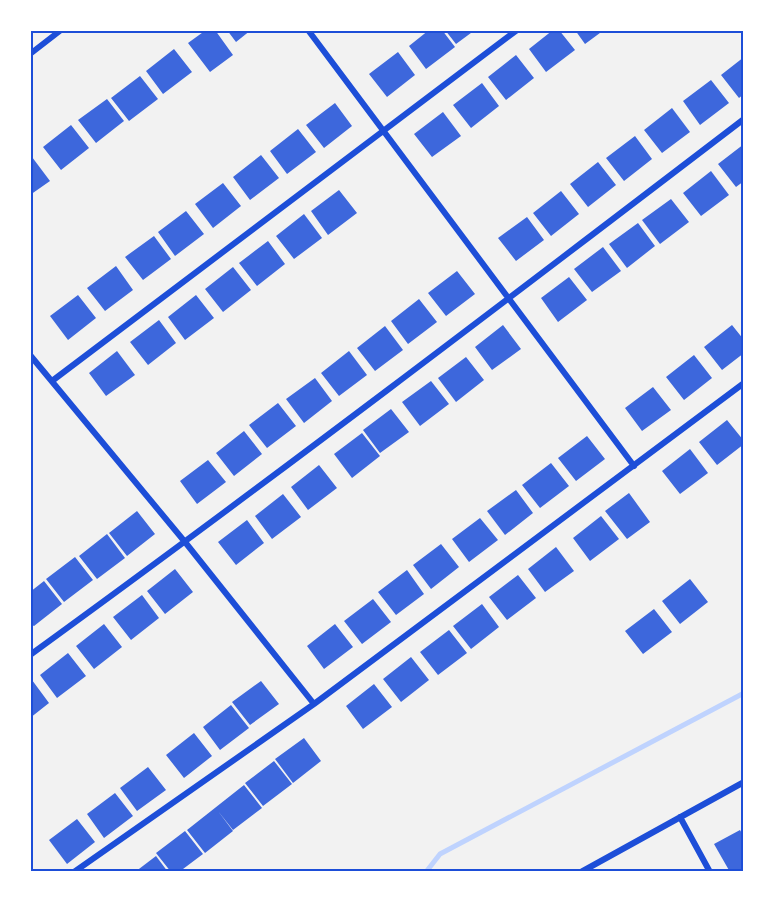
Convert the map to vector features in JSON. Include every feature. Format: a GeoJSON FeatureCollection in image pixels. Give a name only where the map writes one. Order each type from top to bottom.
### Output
{"type":"FeatureCollection","features":[{"type":"Feature","properties":{"kind":"street"},"geometry":{"type":"LineString","coordinates":[[30,54],[61,30]]}},
{"type":"Feature","properties":{"kind":"street"},"geometry":{"type":"LineString","coordinates":[[308,30],[634,466]]}},
{"type":"Feature","properties":{"kind":"street"},"geometry":{"type":"LineString","coordinates":[[52,381],[517,30]]}},
{"type":"Feature","properties":{"kind":"street"},"geometry":{"type":"LineString","coordinates":[[30,655],[508,300],[744,119]]}},
{"type":"Feature","properties":{"kind":"street"},"geometry":{"type":"LineString","coordinates":[[30,355],[185,542],[314,704]]}},
{"type":"Feature","properties":{"kind":"street"},"geometry":{"type":"LineString","coordinates":[[74,872],[314,704],[744,383]]}},
{"type":"Feature","properties":{"kind":"street"},"geometry":{"type":"LineString","coordinates":[[581,872],[744,782]]}},
{"type":"Feature","properties":{"kind":"street"},"geometry":{"type":"LineString","coordinates":[[680,817],[710,872]]}},
{"type":"Feature","properties":{"kind":"building"},"geometry":{"type":"Polygon","coordinates":[[[206,30],[215,30],[233,55],[210,72],[188,43],[206,30]]]}},
{"type":"Feature","properties":{"kind":"building"},"geometry":{"type":"Polygon","coordinates":[[[227,30],[251,30],[236,42],[227,30]]]}},
{"type":"Feature","properties":{"kind":"building"},"geometry":{"type":"Polygon","coordinates":[[[429,30],[442,30],[455,47],[426,69],[409,46],[429,30]]]}},
{"type":"Feature","properties":{"kind":"building"},"geometry":{"type":"Polygon","coordinates":[[[445,30],[475,30],[456,44],[445,30]]]}},
{"type":"Feature","properties":{"kind":"building"},"geometry":{"type":"Polygon","coordinates":[[[553,30],[559,30],[575,50],[546,72],[529,49],[553,30]]]}},
{"type":"Feature","properties":{"kind":"building"},"geometry":{"type":"Polygon","coordinates":[[[575,30],[604,30],[585,44],[575,30]]]}},
{"type":"Feature","properties":{"kind":"building"},"geometry":{"type":"Polygon","coordinates":[[[174,49],[192,72],[163,94],[146,71],[174,49]]]}},
{"type":"Feature","properties":{"kind":"building"},"geometry":{"type":"Polygon","coordinates":[[[398,52],[415,75],[387,97],[369,74],[398,52]]]}},
{"type":"Feature","properties":{"kind":"building"},"geometry":{"type":"Polygon","coordinates":[[[516,55],[534,78],[506,100],[488,77],[516,55]]]}},
{"type":"Feature","properties":{"kind":"building"},"geometry":{"type":"Polygon","coordinates":[[[744,57],[744,94],[739,98],[721,75],[744,57]]]}},
{"type":"Feature","properties":{"kind":"building"},"geometry":{"type":"Polygon","coordinates":[[[140,76],[158,99],[129,121],[111,98],[140,76]]]}},
{"type":"Feature","properties":{"kind":"building"},"geometry":{"type":"Polygon","coordinates":[[[711,80],[729,103],[700,125],[683,101],[711,80]]]}},
{"type":"Feature","properties":{"kind":"building"},"geometry":{"type":"Polygon","coordinates":[[[482,83],[499,106],[471,128],[453,105],[482,83]]]}},
{"type":"Feature","properties":{"kind":"building"},"geometry":{"type":"Polygon","coordinates":[[[107,99],[124,121],[96,143],[78,120],[107,99]]]}},
{"type":"Feature","properties":{"kind":"building"},"geometry":{"type":"Polygon","coordinates":[[[335,103],[352,126],[324,148],[306,125],[335,103]]]}},
{"type":"Feature","properties":{"kind":"building"},"geometry":{"type":"Polygon","coordinates":[[[672,108],[690,132],[662,153],[644,130],[672,108]]]}},
{"type":"Feature","properties":{"kind":"building"},"geometry":{"type":"Polygon","coordinates":[[[443,112],[461,136],[432,157],[414,134],[443,112]]]}},
{"type":"Feature","properties":{"kind":"building"},"geometry":{"type":"Polygon","coordinates":[[[71,125],[89,148],[61,170],[43,147],[71,125]]]}},
{"type":"Feature","properties":{"kind":"building"},"geometry":{"type":"Polygon","coordinates":[[[298,129],[316,152],[287,174],[270,151],[298,129]]]}},
{"type":"Feature","properties":{"kind":"building"},"geometry":{"type":"Polygon","coordinates":[[[635,136],[652,159],[624,181],[606,158],[635,136]]]}},
{"type":"Feature","properties":{"kind":"building"},"geometry":{"type":"Polygon","coordinates":[[[744,144],[744,181],[736,187],[718,164],[744,144]]]}},
{"type":"Feature","properties":{"kind":"building"},"geometry":{"type":"Polygon","coordinates":[[[261,155],[279,178],[250,200],[233,177],[261,155]]]}},
{"type":"Feature","properties":{"kind":"building"},"geometry":{"type":"Polygon","coordinates":[[[32,157],[50,181],[30,195],[30,159],[32,157]]]}},
{"type":"Feature","properties":{"kind":"building"},"geometry":{"type":"Polygon","coordinates":[[[598,162],[616,185],[588,207],[570,184],[598,162]]]}},
{"type":"Feature","properties":{"kind":"building"},"geometry":{"type":"Polygon","coordinates":[[[711,171],[729,195],[701,216],[683,193],[711,171]]]}},
{"type":"Feature","properties":{"kind":"building"},"geometry":{"type":"Polygon","coordinates":[[[223,183],[241,206],[213,228],[195,204],[223,183]]]}},
{"type":"Feature","properties":{"kind":"building"},"geometry":{"type":"Polygon","coordinates":[[[339,190],[357,213],[328,235],[311,211],[339,190]]]}},
{"type":"Feature","properties":{"kind":"building"},"geometry":{"type":"Polygon","coordinates":[[[561,191],[579,214],[551,236],[533,213],[561,191]]]}},
{"type":"Feature","properties":{"kind":"building"},"geometry":{"type":"Polygon","coordinates":[[[671,199],[689,222],[660,244],[642,220],[671,199]]]}},
{"type":"Feature","properties":{"kind":"building"},"geometry":{"type":"Polygon","coordinates":[[[186,211],[204,234],[175,256],[158,232],[186,211]]]}},
{"type":"Feature","properties":{"kind":"building"},"geometry":{"type":"Polygon","coordinates":[[[304,214],[322,238],[294,259],[276,236],[304,214]]]}},
{"type":"Feature","properties":{"kind":"building"},"geometry":{"type":"Polygon","coordinates":[[[527,217],[544,240],[516,261],[498,238],[527,217]]]}},
{"type":"Feature","properties":{"kind":"building"},"geometry":{"type":"Polygon","coordinates":[[[638,223],[655,246],[627,268],[609,244],[638,223]]]}},
{"type":"Feature","properties":{"kind":"building"},"geometry":{"type":"Polygon","coordinates":[[[154,236],[171,259],[143,280],[125,257],[154,236]]]}},
{"type":"Feature","properties":{"kind":"building"},"geometry":{"type":"Polygon","coordinates":[[[268,241],[285,264],[257,286],[239,263],[268,241]]]}},
{"type":"Feature","properties":{"kind":"building"},"geometry":{"type":"Polygon","coordinates":[[[603,247],[621,271],[592,292],[574,269],[603,247]]]}},
{"type":"Feature","properties":{"kind":"building"},"geometry":{"type":"Polygon","coordinates":[[[116,266],[133,290],[105,311],[87,288],[116,266]]]}},
{"type":"Feature","properties":{"kind":"building"},"geometry":{"type":"Polygon","coordinates":[[[233,267],[251,290],[223,312],[205,289],[233,267]]]}},
{"type":"Feature","properties":{"kind":"building"},"geometry":{"type":"Polygon","coordinates":[[[457,271],[475,294],[446,316],[428,293],[457,271]]]}},
{"type":"Feature","properties":{"kind":"building"},"geometry":{"type":"Polygon","coordinates":[[[569,277],[587,300],[558,322],[541,298],[569,277]]]}},
{"type":"Feature","properties":{"kind":"building"},"geometry":{"type":"Polygon","coordinates":[[[78,295],[96,318],[68,340],[50,316],[78,295]]]}},
{"type":"Feature","properties":{"kind":"building"},"geometry":{"type":"Polygon","coordinates":[[[196,295],[214,318],[185,340],[168,317],[196,295]]]}},
{"type":"Feature","properties":{"kind":"building"},"geometry":{"type":"Polygon","coordinates":[[[419,299],[437,322],[408,344],[391,321],[419,299]]]}},
{"type":"Feature","properties":{"kind":"building"},"geometry":{"type":"Polygon","coordinates":[[[159,320],[176,343],[148,365],[130,342],[159,320]]]}},
{"type":"Feature","properties":{"kind":"building"},"geometry":{"type":"Polygon","coordinates":[[[503,325],[521,349],[492,370],[475,347],[503,325]]]}},
{"type":"Feature","properties":{"kind":"building"},"geometry":{"type":"Polygon","coordinates":[[[732,325],[744,340],[744,353],[722,370],[704,347],[732,325]]]}},
{"type":"Feature","properties":{"kind":"building"},"geometry":{"type":"Polygon","coordinates":[[[385,326],[403,350],[375,371],[357,348],[385,326]]]}},
{"type":"Feature","properties":{"kind":"building"},"geometry":{"type":"Polygon","coordinates":[[[117,351],[135,375],[106,396],[89,373],[117,351]]]}},
{"type":"Feature","properties":{"kind":"building"},"geometry":{"type":"Polygon","coordinates":[[[349,351],[367,375],[339,396],[321,373],[349,351]]]}},
{"type":"Feature","properties":{"kind":"building"},"geometry":{"type":"Polygon","coordinates":[[[694,355],[712,378],[684,400],[666,377],[694,355]]]}},
{"type":"Feature","properties":{"kind":"building"},"geometry":{"type":"Polygon","coordinates":[[[466,357],[484,380],[456,402],[438,378],[466,357]]]}},
{"type":"Feature","properties":{"kind":"building"},"geometry":{"type":"Polygon","coordinates":[[[315,378],[332,401],[304,423],[286,399],[315,378]]]}},
{"type":"Feature","properties":{"kind":"building"},"geometry":{"type":"Polygon","coordinates":[[[431,381],[449,404],[420,426],[402,402],[431,381]]]}},
{"type":"Feature","properties":{"kind":"building"},"geometry":{"type":"Polygon","coordinates":[[[653,387],[671,410],[642,431],[625,408],[653,387]]]}},
{"type":"Feature","properties":{"kind":"building"},"geometry":{"type":"Polygon","coordinates":[[[278,403],[296,426],[267,448],[249,425],[278,403]]]}},
{"type":"Feature","properties":{"kind":"building"},"geometry":{"type":"Polygon","coordinates":[[[391,409],[409,432],[380,453],[363,430],[391,409]]]}},
{"type":"Feature","properties":{"kind":"building"},"geometry":{"type":"Polygon","coordinates":[[[727,420],[744,444],[717,465],[699,442],[727,420]]]}},
{"type":"Feature","properties":{"kind":"building"},"geometry":{"type":"Polygon","coordinates":[[[244,431],[262,454],[234,476],[216,453],[244,431]]]}},
{"type":"Feature","properties":{"kind":"building"},"geometry":{"type":"Polygon","coordinates":[[[362,433],[380,456],[352,478],[334,454],[362,433]]]}},
{"type":"Feature","properties":{"kind":"building"},"geometry":{"type":"Polygon","coordinates":[[[587,436],[605,459],[576,481],[558,458],[587,436]]]}},
{"type":"Feature","properties":{"kind":"building"},"geometry":{"type":"Polygon","coordinates":[[[690,449],[708,473],[680,494],[662,471],[690,449]]]}},
{"type":"Feature","properties":{"kind":"building"},"geometry":{"type":"Polygon","coordinates":[[[208,460],[226,482],[197,504],[180,481],[208,460]]]}},
{"type":"Feature","properties":{"kind":"building"},"geometry":{"type":"Polygon","coordinates":[[[551,463],[569,486],[540,508],[522,485],[551,463]]]}},
{"type":"Feature","properties":{"kind":"building"},"geometry":{"type":"Polygon","coordinates":[[[319,465],[337,488],[308,510],[291,487],[319,465]]]}},
{"type":"Feature","properties":{"kind":"building"},"geometry":{"type":"Polygon","coordinates":[[[516,490],[533,513],[505,535],[487,511],[516,490]]]}},
{"type":"Feature","properties":{"kind":"building"},"geometry":{"type":"Polygon","coordinates":[[[629,493],[650,522],[627,539],[605,511],[629,493]]]}},
{"type":"Feature","properties":{"kind":"building"},"geometry":{"type":"Polygon","coordinates":[[[283,494],[301,517],[272,539],[255,516],[283,494]]]}},
{"type":"Feature","properties":{"kind":"building"},"geometry":{"type":"Polygon","coordinates":[[[137,511],[155,534],[127,556],[109,533],[137,511]]]}},
{"type":"Feature","properties":{"kind":"building"},"geometry":{"type":"Polygon","coordinates":[[[601,516],[619,539],[590,561],[573,538],[601,516]]]}},
{"type":"Feature","properties":{"kind":"building"},"geometry":{"type":"Polygon","coordinates":[[[480,518],[498,540],[469,562],[452,539],[480,518]]]}},
{"type":"Feature","properties":{"kind":"building"},"geometry":{"type":"Polygon","coordinates":[[[247,520],[264,543],[236,565],[218,542],[247,520]]]}},
{"type":"Feature","properties":{"kind":"building"},"geometry":{"type":"Polygon","coordinates":[[[107,534],[125,558],[97,579],[79,556],[107,534]]]}},
{"type":"Feature","properties":{"kind":"building"},"geometry":{"type":"Polygon","coordinates":[[[441,544],[459,567],[431,589],[413,565],[441,544]]]}},
{"type":"Feature","properties":{"kind":"building"},"geometry":{"type":"Polygon","coordinates":[[[556,547],[574,571],[545,592],[528,569],[556,547]]]}},
{"type":"Feature","properties":{"kind":"building"},"geometry":{"type":"Polygon","coordinates":[[[75,557],[93,580],[64,602],[46,579],[75,557]]]}},
{"type":"Feature","properties":{"kind":"building"},"geometry":{"type":"Polygon","coordinates":[[[175,569],[193,592],[165,614],[147,591],[175,569]]]}},
{"type":"Feature","properties":{"kind":"building"},"geometry":{"type":"Polygon","coordinates":[[[407,570],[424,594],[396,615],[378,592],[407,570]]]}},
{"type":"Feature","properties":{"kind":"building"},"geometry":{"type":"Polygon","coordinates":[[[518,575],[536,598],[507,620],[489,597],[518,575]]]}},
{"type":"Feature","properties":{"kind":"building"},"geometry":{"type":"Polygon","coordinates":[[[690,579],[708,602],[680,624],[662,601],[690,579]]]}},
{"type":"Feature","properties":{"kind":"building"},"geometry":{"type":"Polygon","coordinates":[[[44,581],[62,604],[34,626],[30,626],[30,592],[44,581]]]}},
{"type":"Feature","properties":{"kind":"building"},"geometry":{"type":"Polygon","coordinates":[[[142,595],[159,618],[131,640],[113,617],[142,595]]]}},
{"type":"Feature","properties":{"kind":"building"},"geometry":{"type":"Polygon","coordinates":[[[373,599],[391,622],[362,644],[344,621],[373,599]]]}},
{"type":"Feature","properties":{"kind":"building"},"geometry":{"type":"Polygon","coordinates":[[[482,604],[499,627],[471,649],[453,626],[482,604]]]}},
{"type":"Feature","properties":{"kind":"building"},"geometry":{"type":"Polygon","coordinates":[[[654,609],[672,632],[643,654],[625,631],[654,609]]]}},
{"type":"Feature","properties":{"kind":"building"},"geometry":{"type":"Polygon","coordinates":[[[104,624],[122,647],[94,669],[76,646],[104,624]]]}},
{"type":"Feature","properties":{"kind":"building"},"geometry":{"type":"Polygon","coordinates":[[[335,624],[353,647],[324,669],[307,646],[335,624]]]}},
{"type":"Feature","properties":{"kind":"building"},"geometry":{"type":"Polygon","coordinates":[[[449,630],[467,653],[438,675],[420,652],[449,630]]]}},
{"type":"Feature","properties":{"kind":"building"},"geometry":{"type":"Polygon","coordinates":[[[68,653],[86,676],[57,698],[40,675],[68,653]]]}},
{"type":"Feature","properties":{"kind":"building"},"geometry":{"type":"Polygon","coordinates":[[[411,657],[429,680],[401,702],[383,679],[411,657]]]}},
{"type":"Feature","properties":{"kind":"building"},"geometry":{"type":"Polygon","coordinates":[[[32,680],[49,703],[30,718],[30,682],[32,680]]]}},
{"type":"Feature","properties":{"kind":"building"},"geometry":{"type":"Polygon","coordinates":[[[261,681],[279,704],[250,725],[232,702],[261,681]]]}},
{"type":"Feature","properties":{"kind":"building"},"geometry":{"type":"Polygon","coordinates":[[[374,684],[392,707],[363,729],[346,706],[374,684]]]}},
{"type":"Feature","properties":{"kind":"building"},"geometry":{"type":"Polygon","coordinates":[[[231,705],[249,728],[220,750],[203,727],[231,705]]]}},
{"type":"Feature","properties":{"kind":"building"},"geometry":{"type":"Polygon","coordinates":[[[194,733],[212,756],[184,778],[166,755],[194,733]]]}},
{"type":"Feature","properties":{"kind":"building"},"geometry":{"type":"Polygon","coordinates":[[[304,738],[321,761],[293,783],[275,759],[304,738]]]}},
{"type":"Feature","properties":{"kind":"building"},"geometry":{"type":"Polygon","coordinates":[[[274,761],[292,784],[263,806],[245,783],[274,761]]]}},
{"type":"Feature","properties":{"kind":"building"},"geometry":{"type":"Polygon","coordinates":[[[148,767],[166,790],[137,811],[120,788],[148,767]]]}},
{"type":"Feature","properties":{"kind":"building"},"geometry":{"type":"Polygon","coordinates":[[[244,785],[262,808],[233,830],[218,811],[233,831],[205,853],[187,830],[244,785]]]}},
{"type":"Feature","properties":{"kind":"building"},"geometry":{"type":"Polygon","coordinates":[[[115,793],[133,816],[104,838],[87,814],[115,793]]]}},
{"type":"Feature","properties":{"kind":"building"},"geometry":{"type":"Polygon","coordinates":[[[77,819],[95,842],[67,864],[49,840],[77,819]]]}},
{"type":"Feature","properties":{"kind":"building"},"geometry":{"type":"Polygon","coordinates":[[[740,830],[744,837],[744,868],[738,872],[730,872],[714,844],[740,830]]]}},
{"type":"Feature","properties":{"kind":"building"},"geometry":{"type":"Polygon","coordinates":[[[185,831],[203,854],[179,872],[171,872],[156,853],[185,831]]]}},
{"type":"Feature","properties":{"kind":"building"},"geometry":{"type":"Polygon","coordinates":[[[156,856],[168,872],[135,872],[156,856]]]}},
{"type":"Feature","properties":{"kind":"waterway"},"geometry":{"type":"LineString","coordinates":[[426,872],[440,854],[744,693]]}}]}
